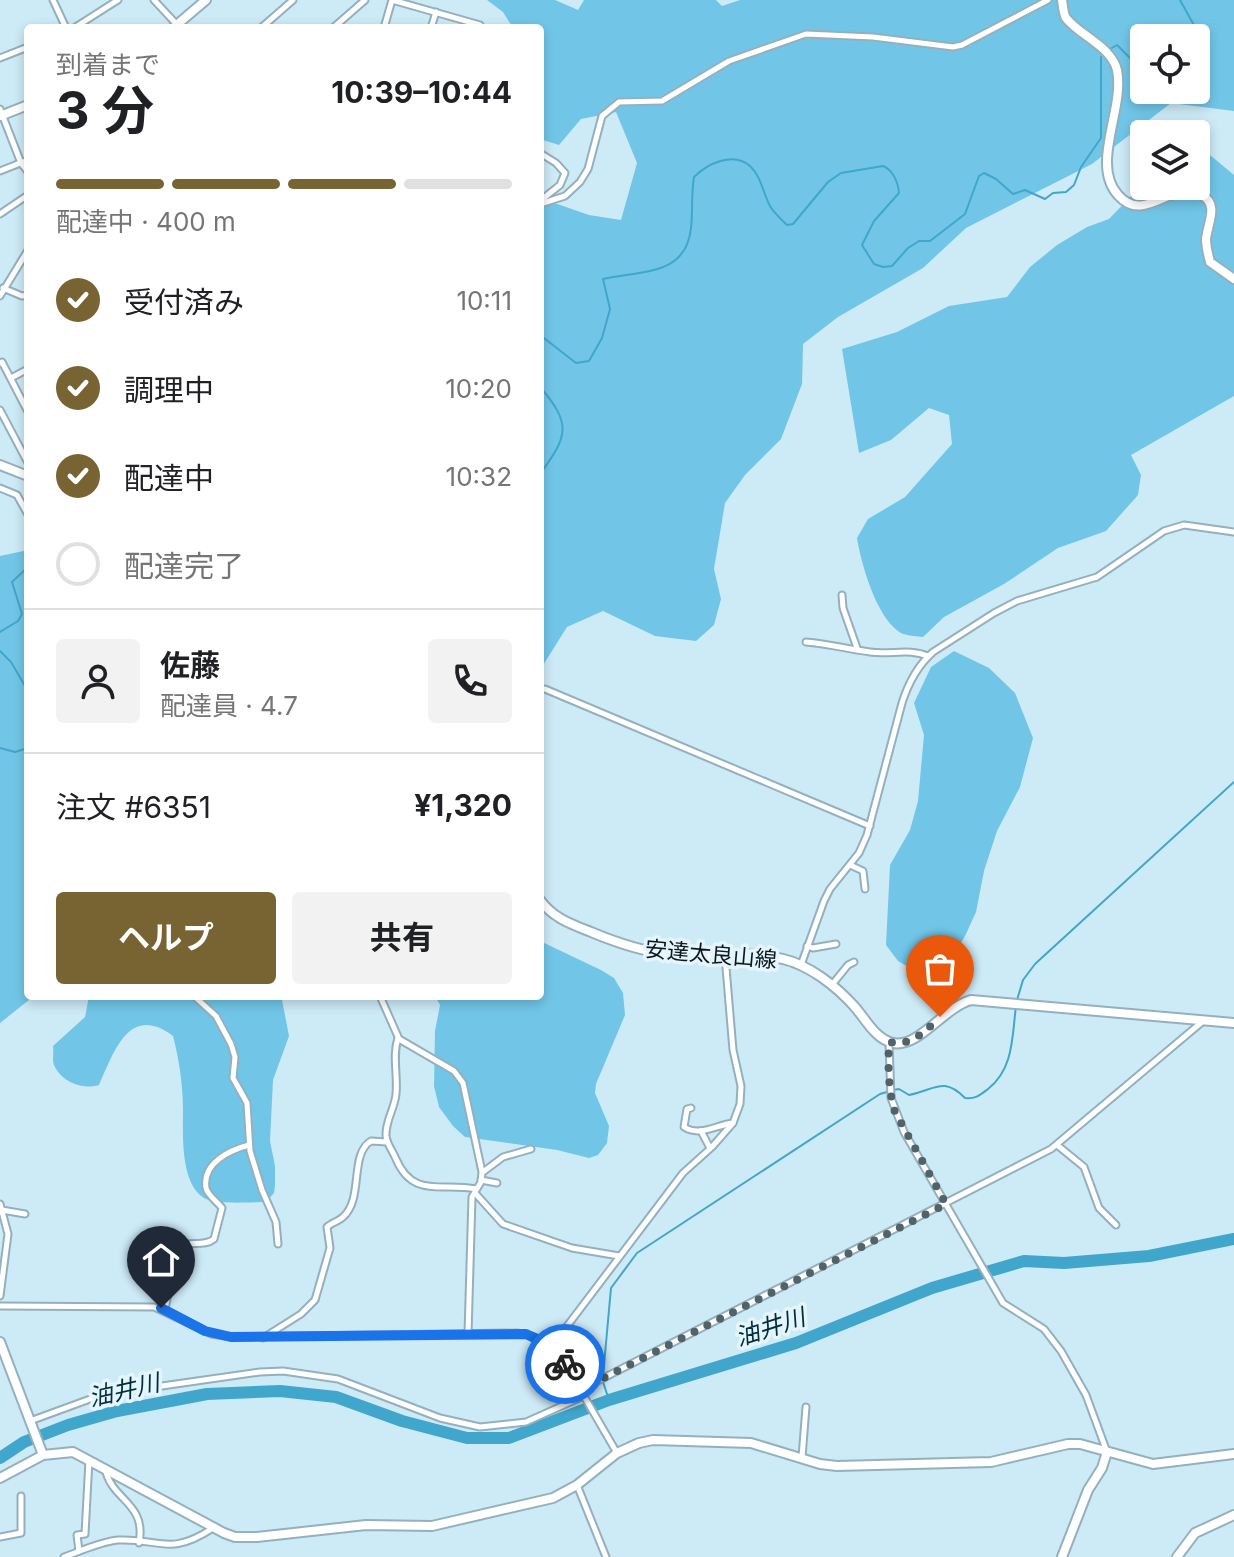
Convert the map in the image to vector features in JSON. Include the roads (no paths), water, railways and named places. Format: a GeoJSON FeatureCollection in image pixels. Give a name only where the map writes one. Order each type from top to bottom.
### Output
{"type":"FeatureCollection","features":[{"type":"Feature","properties":{"kind":"street"},"geometry":{"type":"LineString","coordinates":[[53,0],[64,24]]}},
{"type":"Feature","properties":{"kind":"street"},"geometry":{"type":"LineString","coordinates":[[80,24],[118,0]]}},
{"type":"Feature","properties":{"kind":"street"},"geometry":{"type":"LineString","coordinates":[[154,0],[174,24]]}},
{"type":"Feature","properties":{"kind":"street"},"geometry":{"type":"LineString","coordinates":[[179,24],[206,0]]}},
{"type":"Feature","properties":{"kind":"street"},"geometry":{"type":"LineString","coordinates":[[266,24],[293,0]]}},
{"type":"Feature","properties":{"kind":"street"},"geometry":{"type":"LineString","coordinates":[[338,24],[365,0]]}},
{"type":"Feature","properties":{"kind":"street"},"geometry":{"type":"LineString","coordinates":[[385,24],[392,0],[395,0],[477,24]]}},
{"type":"Feature","properties":{"kind":"street"},"geometry":{"type":"LineString","coordinates":[[544,201],[565,196],[580,182],[588,169],[602,116],[619,102],[662,101],[729,61],[806,34],[857,36],[953,47],[962,45],[1048,0]]}},
{"type":"Feature","properties":{"kind":"street"},"geometry":{"type":"LineString","coordinates":[[1062,0],[1065,17],[1107,55],[1117,71],[1116,104],[1107,166],[1111,187],[1130,205],[1141,206],[1152,205],[1178,191],[1200,193],[1213,210],[1206,241],[1210,262],[1234,279]]}},
{"type":"Feature","properties":{"kind":"street"},"geometry":{"type":"LineString","coordinates":[[432,24],[436,12]]}},
{"type":"Feature","properties":{"kind":"street"},"geometry":{"type":"LineString","coordinates":[[0,58],[24,49]]}},
{"type":"Feature","properties":{"kind":"street"},"geometry":{"type":"LineString","coordinates":[[24,106],[1,114],[24,167]]}},
{"type":"Feature","properties":{"kind":"street"},"geometry":{"type":"LineString","coordinates":[[544,156],[565,173],[560,185],[544,199]]}},
{"type":"Feature","properties":{"kind":"street"},"geometry":{"type":"LineString","coordinates":[[0,171],[24,162]]}},
{"type":"Feature","properties":{"kind":"street"},"geometry":{"type":"LineString","coordinates":[[0,214],[24,198]]}},
{"type":"Feature","properties":{"kind":"street"},"geometry":{"type":"LineString","coordinates":[[0,296],[24,255]]}},
{"type":"Feature","properties":{"kind":"street"},"geometry":{"type":"LineString","coordinates":[[3,288],[24,296]]}},
{"type":"Feature","properties":{"kind":"street"},"geometry":{"type":"LineString","coordinates":[[0,363],[24,404]]}},
{"type":"Feature","properties":{"kind":"street"},"geometry":{"type":"LineString","coordinates":[[11,378],[24,371]]}},
{"type":"Feature","properties":{"kind":"street"},"geometry":{"type":"LineString","coordinates":[[0,410],[24,454]]}},
{"type":"Feature","properties":{"kind":"street"},"geometry":{"type":"LineString","coordinates":[[0,465],[24,474]]}},
{"type":"Feature","properties":{"kind":"street"},"geometry":{"type":"LineString","coordinates":[[0,488],[11,490],[24,508]]}},
{"type":"Feature","properties":{"kind":"street"},"geometry":{"type":"LineString","coordinates":[[17,512],[21,504]]}},
{"type":"Feature","properties":{"kind":"street"},"geometry":{"type":"LineString","coordinates":[[801,966],[830,889],[863,846],[902,703],[912,679],[928,656],[1017,601],[1097,577],[1168,529],[1196,526],[1234,532]]}},
{"type":"Feature","properties":{"kind":"street"},"geometry":{"type":"LineString","coordinates":[[842,595],[843,608],[858,649]]}},
{"type":"Feature","properties":{"kind":"street"},"geometry":{"type":"LineString","coordinates":[[806,642],[871,652],[912,651],[928,656]]}},
{"type":"Feature","properties":{"kind":"street"},"geometry":{"type":"LineString","coordinates":[[545,689],[870,826]]}},
{"type":"Feature","properties":{"kind":"street"},"geometry":{"type":"LineString","coordinates":[[850,865],[863,871],[865,889]]}},
{"type":"Feature","properties":{"kind":"street","name":"安達太良山線"},"geometry":{"type":"LineString","coordinates":[[544,905],[554,916],[613,941],[666,954],[781,958],[801,966],[831,986],[852,1004],[877,1034],[889,1042]]}},
{"type":"Feature","properties":{"kind":"street"},"geometry":{"type":"LineString","coordinates":[[807,946],[813,948],[836,944]]}},
{"type":"Feature","properties":{"kind":"street"},"geometry":{"type":"LineString","coordinates":[[552,1346],[683,1173],[733,1123],[740,1104],[741,1086],[733,1050],[725,956]]}},
{"type":"Feature","properties":{"kind":"street"},"geometry":{"type":"LineString","coordinates":[[831,986],[854,962]]}},
{"type":"Feature","properties":{"kind":"street"},"geometry":{"type":"LineString","coordinates":[[198,1000],[216,1016],[231,1044],[235,1057],[233,1078],[248,1110],[249,1145],[262,1190],[277,1226],[278,1244]]}},
{"type":"Feature","properties":{"kind":"street"},"geometry":{"type":"LineString","coordinates":[[382,1000],[398,1037],[405,1044],[454,1071],[460,1078],[482,1172],[472,1197],[468,1334]]}},
{"type":"Feature","properties":{"kind":"street"},"geometry":{"type":"LineString","coordinates":[[1062,1557],[1088,1490],[1102,1468],[1107,1452],[1086,1395],[1051,1336],[1003,1303],[904,1132],[891,1098],[889,1042],[913,1040],[946,1012],[965,1002],[1016,1003],[1234,1023]]}},
{"type":"Feature","properties":{"kind":"street"},"geometry":{"type":"LineString","coordinates":[[31,1423],[112,1391],[283,1371],[338,1379],[440,1418],[480,1427],[526,1422],[584,1396],[602,1379],[1057,1145],[1202,1022]]}},
{"type":"Feature","properties":{"kind":"street"},"geometry":{"type":"LineString","coordinates":[[398,1037],[395,1047],[397,1092],[387,1125],[387,1142],[407,1179],[428,1186],[476,1191],[503,1224],[572,1248],[619,1256]]}},
{"type":"Feature","properties":{"kind":"street"},"geometry":{"type":"LineString","coordinates":[[691,1108],[687,1109],[684,1127],[687,1130],[701,1131],[733,1123]]}},
{"type":"Feature","properties":{"kind":"street"},"geometry":{"type":"LineString","coordinates":[[701,1131],[711,1148]]}},
{"type":"Feature","properties":{"kind":"street"},"geometry":{"type":"LineString","coordinates":[[263,1338],[301,1314],[315,1300],[330,1248],[327,1227],[344,1217],[347,1211],[357,1186],[358,1162],[363,1146],[371,1141],[387,1142]]}},
{"type":"Feature","properties":{"kind":"street"},"geometry":{"type":"LineString","coordinates":[[165,1309],[177,1249],[182,1245],[204,1244],[214,1239],[222,1208],[208,1193],[208,1175],[225,1153],[249,1145]]}},
{"type":"Feature","properties":{"kind":"street"},"geometry":{"type":"LineString","coordinates":[[1057,1145],[1084,1167],[1099,1208],[1116,1225]]}},
{"type":"Feature","properties":{"kind":"street"},"geometry":{"type":"LineString","coordinates":[[482,1172],[503,1157],[531,1149]]}},
{"type":"Feature","properties":{"kind":"street"},"geometry":{"type":"LineString","coordinates":[[481,1180],[497,1183]]}},
{"type":"Feature","properties":{"kind":"street"},"geometry":{"type":"LineString","coordinates":[[1,1207],[25,1214]]}},
{"type":"Feature","properties":{"kind":"street"},"geometry":{"type":"LineString","coordinates":[[0,1296],[8,1234],[1,1207]]}},
{"type":"Feature","properties":{"kind":"street"},"geometry":{"type":"LineString","coordinates":[[0,1306],[154,1307],[165,1309],[219,1336],[526,1334],[552,1346],[617,1453]]}},
{"type":"Feature","properties":{"kind":"street"},"geometry":{"type":"LineString","coordinates":[[0,1342],[42,1450]]}},
{"type":"Feature","properties":{"kind":"street"},"geometry":{"type":"LineString","coordinates":[[802,1458],[806,1407]]}},
{"type":"Feature","properties":{"kind":"street"},"geometry":{"type":"LineString","coordinates":[[0,1478],[42,1450],[73,1452],[214,1528],[235,1537],[257,1537],[366,1525],[432,1526],[553,1498],[577,1485],[617,1453],[653,1440],[751,1443],[837,1466],[991,1462],[1068,1444],[1080,1444],[1161,1464],[1234,1454]]}},
{"type":"Feature","properties":{"kind":"street"},"geometry":{"type":"LineString","coordinates":[[79,1551],[77,1535],[85,1534],[90,1459]]}},
{"type":"Feature","properties":{"kind":"street"},"geometry":{"type":"LineString","coordinates":[[105,1467],[113,1487],[140,1518],[142,1531],[139,1543]]}},
{"type":"Feature","properties":{"kind":"street"},"geometry":{"type":"LineString","coordinates":[[577,1485],[606,1557]]}},
{"type":"Feature","properties":{"kind":"street"},"geometry":{"type":"LineString","coordinates":[[0,1537],[21,1533],[21,1496]]}},
{"type":"Feature","properties":{"kind":"street"},"geometry":{"type":"LineString","coordinates":[[1177,1557],[1195,1533],[1234,1515]]}},
{"type":"Feature","properties":{"kind":"street"},"geometry":{"type":"LineString","coordinates":[[64,1557],[113,1541],[161,1547],[183,1545],[214,1528]]}},
{"type":"Feature","properties":{"kind":"waterway"},"geometry":{"type":"LineString","coordinates":[[1180,0],[1193,24]]}},
{"type":"Feature","properties":{"kind":"waterway"},"geometry":{"type":"LineString","coordinates":[[1110,49],[1117,45],[1130,58]]}},
{"type":"Feature","properties":{"kind":"waterway"},"geometry":{"type":"LineString","coordinates":[[544,338],[576,363],[589,361],[602,338],[610,309],[603,279],[659,268],[680,255],[691,228],[694,177],[720,161],[736,160],[750,166],[770,206],[787,225],[793,224],[828,182],[841,173],[883,166],[887,168],[894,177],[899,193],[874,221],[862,245],[874,264],[883,267],[892,266],[908,248],[919,241],[930,241],[965,214],[979,176],[984,173],[1013,194],[1025,190],[1045,199],[1053,193],[1066,192],[1074,185],[1081,167],[1101,138],[1101,57]]}},
{"type":"Feature","properties":{"kind":"waterway"},"geometry":{"type":"LineString","coordinates":[[544,392],[557,411],[562,430],[561,440],[544,468]]}},
{"type":"Feature","properties":{"kind":"waterway"},"geometry":{"type":"LineString","coordinates":[[0,632],[18,621],[22,614],[12,582],[24,571]]}},
{"type":"Feature","properties":{"kind":"waterway"},"geometry":{"type":"LineString","coordinates":[[0,651],[11,662],[24,684]]}},
{"type":"Feature","properties":{"kind":"waterway"},"geometry":{"type":"LineString","coordinates":[[0,748],[15,752],[24,749]]}},
{"type":"Feature","properties":{"kind":"waterway"},"geometry":{"type":"LineString","coordinates":[[1017,1000],[1023,980],[1035,964],[1234,782]]}},
{"type":"Feature","properties":{"kind":"waterway"},"geometry":{"type":"LineString","coordinates":[[893,1090],[899,1089],[909,1095],[944,1086],[965,1098],[983,1093],[997,1081],[1007,1062],[1016,1006]]}},
{"type":"Feature","properties":{"kind":"waterway"},"geometry":{"type":"LineString","coordinates":[[603,1376],[611,1288],[637,1253],[887,1092]]}},
{"type":"Feature","properties":{"kind":"waterway","name":"油井川"},"geometry":{"type":"LineString","coordinates":[[0,1458],[24,1442],[117,1411],[207,1394],[280,1391],[336,1397],[402,1421],[467,1438],[509,1438],[609,1400],[796,1343],[932,1288],[1024,1261],[1064,1263],[1149,1256],[1234,1239]]}},
{"type":"Feature","properties":{"kind":"waterway"},"geometry":{"type":"LineString","coordinates":[[603,1382],[609,1400]]}}]}
